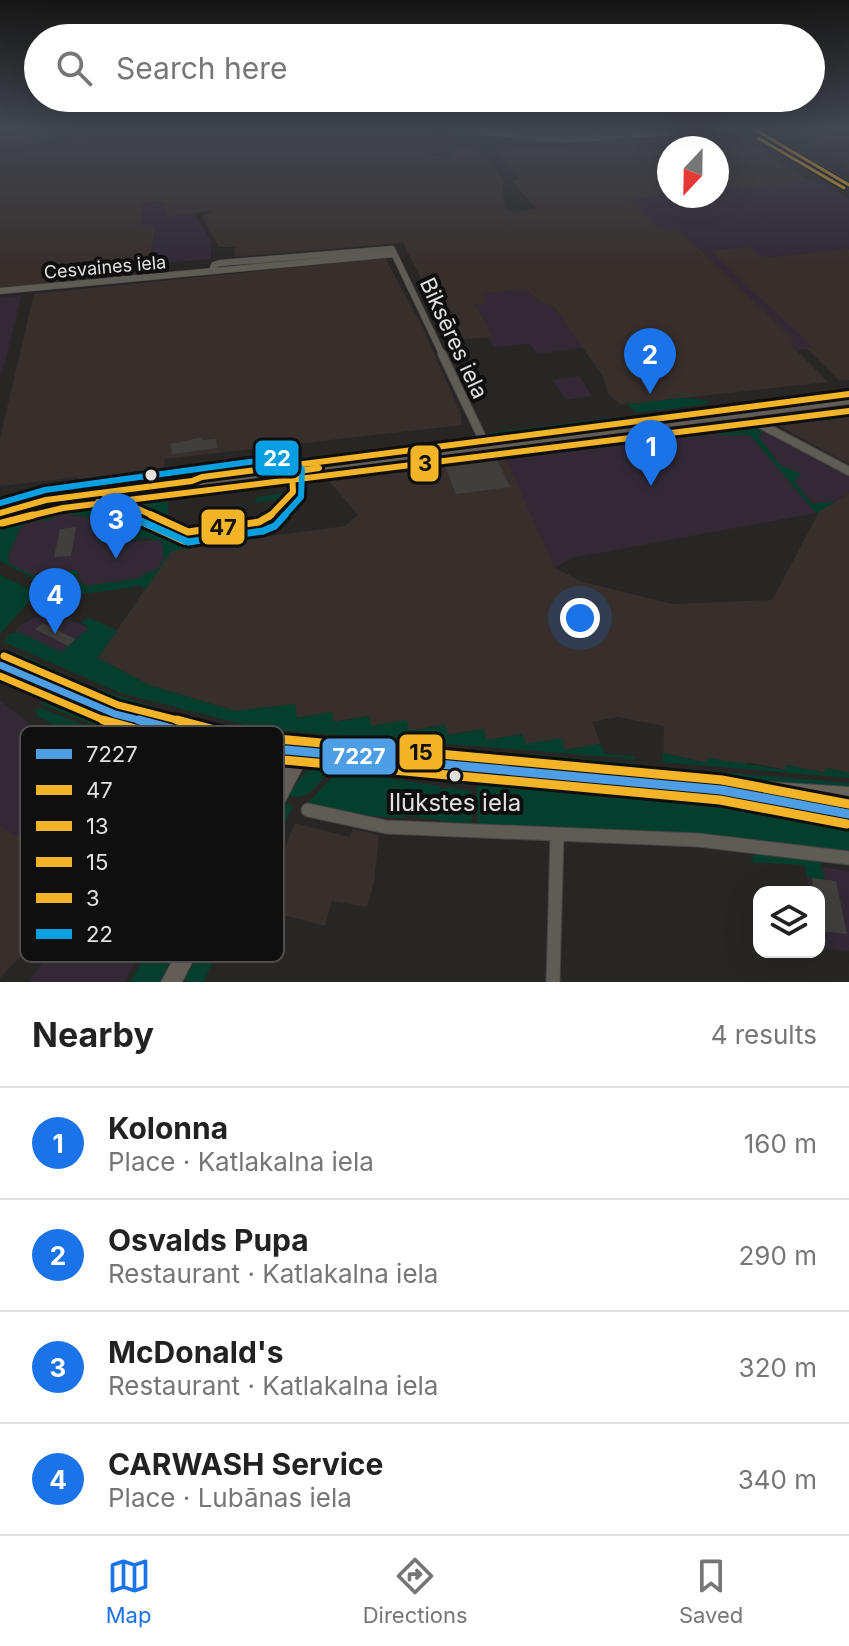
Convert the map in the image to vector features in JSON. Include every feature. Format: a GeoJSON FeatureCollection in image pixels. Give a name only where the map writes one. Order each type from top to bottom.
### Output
{"type":"FeatureCollection","features":[{"type":"Feature","properties":{"kind":"highway"},"geometry":{"type":"LineString","coordinates":[[721,790],[849,797]]}},
{"type":"Feature","properties":{"kind":"highway"},"geometry":{"type":"LineString","coordinates":[[721,790],[849,814]]}},
{"type":"Feature","properties":{"kind":"main road"},"geometry":{"type":"LineString","coordinates":[[0,665],[115,714],[157,726]]}},
{"type":"Feature","properties":{"kind":"main road"},"geometry":{"type":"LineString","coordinates":[[284,750],[721,790]]}},
{"type":"Feature","properties":{"kind":"street"},"geometry":{"type":"LineString","coordinates":[[832,175],[849,185]]}},
{"type":"Feature","properties":{"kind":"street","name":"Biksēres iela"},"geometry":{"type":"LineString","coordinates":[[386,248],[394,254],[485,444]]}},
{"type":"Feature","properties":{"kind":"street","name":"Cesvaines iela"},"geometry":{"type":"LineString","coordinates":[[0,291],[212,271],[386,248]]}},
{"type":"Feature","properties":{"kind":"street","name":"Cesvaines iela"},"geometry":{"type":"LineString","coordinates":[[308,258],[394,254]]}},
{"type":"Feature","properties":{"kind":"street"},"geometry":{"type":"LineString","coordinates":[[485,444],[741,414],[849,394]]}},
{"type":"Feature","properties":{"kind":"street"},"geometry":{"type":"LineString","coordinates":[[0,513],[46,500],[801,403],[849,401]]}},
{"type":"Feature","properties":{"kind":"street"},"geometry":{"type":"LineString","coordinates":[[741,414],[849,471]]}},
{"type":"Feature","properties":{"kind":"street"},"geometry":{"type":"LineString","coordinates":[[0,503],[30,498],[46,500]]}},
{"type":"Feature","properties":{"kind":"street"},"geometry":{"type":"LineString","coordinates":[[284,787],[303,752]]}},
{"type":"Feature","properties":{"kind":"street"},"geometry":{"type":"LineString","coordinates":[[308,810],[386,827],[698,840],[849,858]]}},
{"type":"Feature","properties":{"kind":"street"},"geometry":{"type":"LineString","coordinates":[[553,982],[557,836]]}},
{"type":"Feature","properties":{"kind":"street"},"geometry":{"type":"LineString","coordinates":[[171,982],[182,962]]}},
{"type":"Feature","properties":{"kind":"shaded area"},"geometry":{"type":"Polygon","coordinates":[[[0,175],[500,175],[505,182],[502,184],[505,208],[510,212],[537,209],[513,181],[519,179],[516,175],[657,175],[657,195],[630,201],[660,230],[679,229],[794,340],[791,345],[828,382],[621,405],[608,394],[604,378],[554,307],[535,299],[527,289],[484,294],[485,303],[475,305],[493,337],[452,340],[403,243],[235,257],[234,247],[219,247],[202,216],[214,211],[173,215],[165,214],[166,204],[142,204],[141,226],[155,228],[147,275],[0,289],[0,175]]]}},
{"type":"Feature","properties":{"kind":"shaded area"},"geometry":{"type":"Polygon","coordinates":[[[729,175],[799,175],[809,181],[729,188],[729,175]]]}},
{"type":"Feature","properties":{"kind":"shaded area"},"geometry":{"type":"Polygon","coordinates":[[[821,180],[849,199],[849,249],[762,258],[814,347],[796,350],[790,344],[794,340],[679,229],[660,230],[629,201],[654,198],[652,194],[657,194],[657,208],[729,208],[729,188],[821,180]]]}},
{"type":"Feature","properties":{"kind":"shaded area"},"geometry":{"type":"Polygon","coordinates":[[[142,204],[166,204],[174,215],[193,213],[211,241],[211,259],[149,264],[155,229],[140,226],[142,204]]]}},
{"type":"Feature","properties":{"kind":"shaded area"},"geometry":{"type":"Polygon","coordinates":[[[749,247],[762,258],[849,249],[849,380],[840,381],[806,348],[813,347],[710,251],[749,247]]]}},
{"type":"Feature","properties":{"kind":"shaded area"},"geometry":{"type":"Polygon","coordinates":[[[385,258],[422,326],[460,412],[462,425],[165,459],[164,471],[0,486],[0,438],[34,294],[385,258]]]}},
{"type":"Feature","properties":{"kind":"shaded area"},"geometry":{"type":"Polygon","coordinates":[[[527,289],[535,299],[554,307],[583,348],[537,354],[530,344],[494,347],[475,304],[483,294],[527,289]]]}},
{"type":"Feature","properties":{"kind":"shaded area"},"geometry":{"type":"Polygon","coordinates":[[[21,296],[13,331],[0,378],[0,297],[21,296]]]}},
{"type":"Feature","properties":{"kind":"shaded area"},"geometry":{"type":"Polygon","coordinates":[[[579,376],[592,396],[566,400],[553,380],[579,376]]]}},
{"type":"Feature","properties":{"kind":"shaded area"},"geometry":{"type":"Polygon","coordinates":[[[849,412],[849,464],[772,422],[849,412]]]}},
{"type":"Feature","properties":{"kind":"shaded area"},"geometry":{"type":"Polygon","coordinates":[[[749,423],[849,476],[849,493],[816,513],[571,558],[555,568],[505,462],[504,455],[749,423]]]}},
{"type":"Feature","properties":{"kind":"shaded area"},"geometry":{"type":"Polygon","coordinates":[[[504,455],[555,568],[583,582],[672,604],[772,600],[816,513],[849,493],[849,773],[826,768],[826,773],[787,765],[787,770],[747,762],[747,766],[708,758],[708,763],[663,753],[664,726],[618,717],[592,722],[601,744],[565,750],[560,739],[525,745],[521,734],[486,740],[483,729],[447,735],[444,725],[409,731],[371,726],[369,716],[333,722],[332,712],[296,718],[295,704],[235,711],[149,685],[98,658],[172,550],[345,526],[358,515],[326,478],[504,455]]]}},
{"type":"Feature","properties":{"kind":"shaded area"},"geometry":{"type":"Polygon","coordinates":[[[67,511],[73,517],[93,515],[100,518],[99,543],[158,540],[164,545],[164,559],[157,570],[143,574],[142,578],[87,586],[78,581],[79,573],[64,574],[56,582],[45,579],[49,577],[38,572],[34,576],[10,564],[7,554],[17,531],[26,521],[44,519],[47,522],[57,513],[67,511]]]}},
{"type":"Feature","properties":{"kind":"shaded area"},"geometry":{"type":"Polygon","coordinates":[[[50,611],[89,628],[61,652],[14,632],[22,624],[50,611]]]}},
{"type":"Feature","properties":{"kind":"shaded area"},"geometry":{"type":"Polygon","coordinates":[[[0,701],[34,726],[20,726],[20,838],[0,826],[0,701]]]}},
{"type":"Feature","properties":{"kind":"shaded area"},"geometry":{"type":"Polygon","coordinates":[[[295,823],[350,837],[353,829],[379,835],[374,882],[367,907],[332,901],[325,926],[284,915],[284,850],[295,823]]]}},
{"type":"Feature","properties":{"kind":"shaded area"},"geometry":{"type":"Polygon","coordinates":[[[0,826],[20,838],[20,956],[0,978],[0,826]]]}},
{"type":"Feature","properties":{"kind":"shaded area"},"geometry":{"type":"Polygon","coordinates":[[[805,865],[849,871],[849,951],[825,949],[825,886],[809,886],[805,865]]]}},
{"type":"Feature","properties":{"kind":"shaded area"},"geometry":{"type":"Polygon","coordinates":[[[43,962],[136,962],[124,982],[29,982],[43,962]]]}},
{"type":"Feature","properties":{"kind":"green space"},"geometry":{"type":"Polygon","coordinates":[[[826,393],[819,397],[649,418],[642,416],[826,393]]]}},
{"type":"Feature","properties":{"kind":"green space"},"geometry":{"type":"Polygon","coordinates":[[[681,398],[706,400],[709,404],[636,413],[625,402],[629,404],[681,398]]]}},
{"type":"Feature","properties":{"kind":"green space"},"geometry":{"type":"Polygon","coordinates":[[[625,416],[618,422],[501,437],[488,433],[625,416]]]}},
{"type":"Feature","properties":{"kind":"green space"},"geometry":{"type":"Polygon","coordinates":[[[749,423],[765,431],[758,436],[780,465],[801,474],[794,481],[812,504],[837,501],[816,513],[750,435],[719,435],[707,428],[749,423]]]}},
{"type":"Feature","properties":{"kind":"green space"},"geometry":{"type":"Polygon","coordinates":[[[286,492],[280,499],[256,502],[256,498],[286,492]]]}},
{"type":"Feature","properties":{"kind":"green space"},"geometry":{"type":"Polygon","coordinates":[[[184,496],[184,499],[168,501],[168,515],[199,511],[163,516],[140,504],[184,496]]]}},
{"type":"Feature","properties":{"kind":"green space"},"geometry":{"type":"Polygon","coordinates":[[[113,506],[191,539],[199,543],[199,547],[172,551],[145,590],[140,586],[75,595],[56,589],[56,582],[73,570],[78,571],[78,581],[87,586],[141,578],[143,574],[157,570],[164,559],[162,542],[147,538],[99,543],[100,518],[67,514],[113,506]]]}},
{"type":"Feature","properties":{"kind":"green space"},"geometry":{"type":"Polygon","coordinates":[[[57,513],[47,522],[44,519],[36,520],[23,525],[9,556],[10,564],[34,576],[48,571],[51,573],[49,577],[38,581],[0,561],[0,523],[57,513]]]}},
{"type":"Feature","properties":{"kind":"green space"},"geometry":{"type":"Polygon","coordinates":[[[0,575],[37,593],[0,634],[0,575]]]}},
{"type":"Feature","properties":{"kind":"green space"},"geometry":{"type":"Polygon","coordinates":[[[89,618],[117,630],[98,658],[149,685],[235,711],[295,704],[297,718],[332,712],[334,722],[369,716],[371,726],[407,720],[409,731],[445,725],[448,735],[483,729],[487,740],[522,734],[526,744],[561,738],[565,750],[601,744],[605,754],[635,756],[634,759],[284,731],[284,726],[250,726],[120,693],[4,642],[9,634],[19,632],[61,652],[89,628],[81,622],[89,618]]]}},
{"type":"Feature","properties":{"kind":"green space"},"geometry":{"type":"Polygon","coordinates":[[[5,647],[90,686],[156,708],[155,712],[133,710],[91,695],[5,647]]]}},
{"type":"Feature","properties":{"kind":"green space"},"geometry":{"type":"Polygon","coordinates":[[[48,701],[114,726],[97,726],[40,704],[48,701]]]}},
{"type":"Feature","properties":{"kind":"green space"},"geometry":{"type":"Polygon","coordinates":[[[41,708],[86,726],[55,726],[37,716],[36,710],[41,708]]]}},
{"type":"Feature","properties":{"kind":"green space"},"geometry":{"type":"Polygon","coordinates":[[[284,734],[632,763],[647,766],[647,772],[477,760],[352,741],[284,740],[284,734]]]}},
{"type":"Feature","properties":{"kind":"green space"},"geometry":{"type":"Polygon","coordinates":[[[663,753],[707,763],[708,758],[786,770],[786,765],[825,773],[826,768],[849,773],[849,778],[662,762],[663,753]]]}},
{"type":"Feature","properties":{"kind":"green space"},"geometry":{"type":"Polygon","coordinates":[[[333,766],[308,793],[287,796],[305,772],[333,766]]]}},
{"type":"Feature","properties":{"kind":"green space"},"geometry":{"type":"Polygon","coordinates":[[[662,767],[849,783],[849,791],[675,776],[662,767]]]}},
{"type":"Feature","properties":{"kind":"green space"},"geometry":{"type":"Polygon","coordinates":[[[338,771],[440,786],[440,789],[449,787],[472,791],[472,825],[404,815],[402,818],[343,814],[311,804],[309,802],[338,771]]]}},
{"type":"Feature","properties":{"kind":"green space"},"geometry":{"type":"Polygon","coordinates":[[[511,781],[728,800],[849,820],[849,853],[696,834],[477,826],[477,783],[511,781]]]}},
{"type":"Feature","properties":{"kind":"green space"},"geometry":{"type":"Polygon","coordinates":[[[284,801],[293,807],[284,824],[284,801]]]}},
{"type":"Feature","properties":{"kind":"green space"},"geometry":{"type":"Polygon","coordinates":[[[755,853],[820,861],[825,880],[807,877],[804,865],[751,862],[755,853]]]}},
{"type":"Feature","properties":{"kind":"green space"},"geometry":{"type":"Polygon","coordinates":[[[142,962],[170,962],[160,982],[130,982],[142,962]]]}},
{"type":"Feature","properties":{"kind":"green space"},"geometry":{"type":"Polygon","coordinates":[[[195,962],[213,962],[203,982],[186,982],[185,977],[195,962]]]}},
{"type":"Feature","properties":{"kind":"building"},"geometry":{"type":"Polygon","coordinates":[[[202,437],[202,440],[216,439],[217,448],[172,454],[171,444],[202,437]]]}},
{"type":"Feature","properties":{"kind":"building"},"geometry":{"type":"Polygon","coordinates":[[[497,460],[510,487],[456,494],[445,466],[497,460]]]}},
{"type":"Feature","properties":{"kind":"building"},"geometry":{"type":"Polygon","coordinates":[[[76,527],[71,556],[54,557],[60,529],[76,527]]]}},
{"type":"Feature","properties":{"kind":"building"},"geometry":{"type":"Polygon","coordinates":[[[43,623],[76,639],[68,646],[35,629],[43,623]]]}},
{"type":"Feature","properties":{"kind":"building"},"geometry":{"type":"Polygon","coordinates":[[[812,878],[836,881],[847,934],[825,931],[825,886],[813,886],[812,878]]]}},
{"type":"Feature","properties":{"kind":"transit line","name":"3"},"geometry":{"type":"LineString","coordinates":[[821,175],[844,188]]}},
{"type":"Feature","properties":{"kind":"transit line","name":"47"},"geometry":{"type":"LineString","coordinates":[[832,175],[849,185]]}},
{"type":"Feature","properties":{"kind":"transit line","name":"47"},"geometry":{"type":"LineString","coordinates":[[0,513],[46,500],[192,481],[202,477],[849,394]]}},
{"type":"Feature","properties":{"kind":"transit line","name":"3"},"geometry":{"type":"LineString","coordinates":[[2,523],[63,508],[849,411]]}},
{"type":"Feature","properties":{"kind":"transit line","name":"22"},"geometry":{"type":"LineString","coordinates":[[0,503],[45,490],[278,458],[297,463],[302,470],[301,497],[275,526],[263,531],[188,542],[99,503]]}},
{"type":"Feature","properties":{"kind":"transit line","name":"47"},"geometry":{"type":"LineString","coordinates":[[102,493],[188,532],[268,518],[293,492],[292,472],[319,468]]}},
{"type":"Feature","properties":{"kind":"transit line","name":"3"},"geometry":{"type":"LineString","coordinates":[[98,502],[184,541]]}},
{"type":"Feature","properties":{"kind":"transit line","name":"15"},"geometry":{"type":"LineString","coordinates":[[4,656],[118,705],[199,726]]}},
{"type":"Feature","properties":{"kind":"transit line","name":"7227"},"geometry":{"type":"LineString","coordinates":[[0,665],[115,714],[160,726]]}},
{"type":"Feature","properties":{"kind":"transit line","name":"13"},"geometry":{"type":"LineString","coordinates":[[0,676],[120,726]]}},
{"type":"Feature","properties":{"kind":"transit line","name":"15"},"geometry":{"type":"LineString","coordinates":[[284,740],[722,780],[849,804]]}},
{"type":"Feature","properties":{"kind":"transit line","name":"7227"},"geometry":{"type":"LineString","coordinates":[[284,750],[721,790],[849,814]]}},
{"type":"Feature","properties":{"kind":"transit line","name":"13"},"geometry":{"type":"LineString","coordinates":[[284,760],[720,800],[847,824]]}},
{"type":"Feature","properties":{"kind":"place","name":"Osvalds Pupa"},"geometry":{"type":"Point","coordinates":[650,394]}},
{"type":"Feature","properties":{"kind":"place","name":"Kolonna"},"geometry":{"type":"Point","coordinates":[651,486]}},
{"type":"Feature","properties":{"kind":"place","name":"McDonald's"},"geometry":{"type":"Point","coordinates":[116,559]}},
{"type":"Feature","properties":{"kind":"place","name":"CARWASH Service"},"geometry":{"type":"Point","coordinates":[55,634]}},
{"type":"Feature","properties":{"kind":"place","name":"Ilūkstes iela"},"geometry":{"type":"Point","coordinates":[455,776]}}]}
